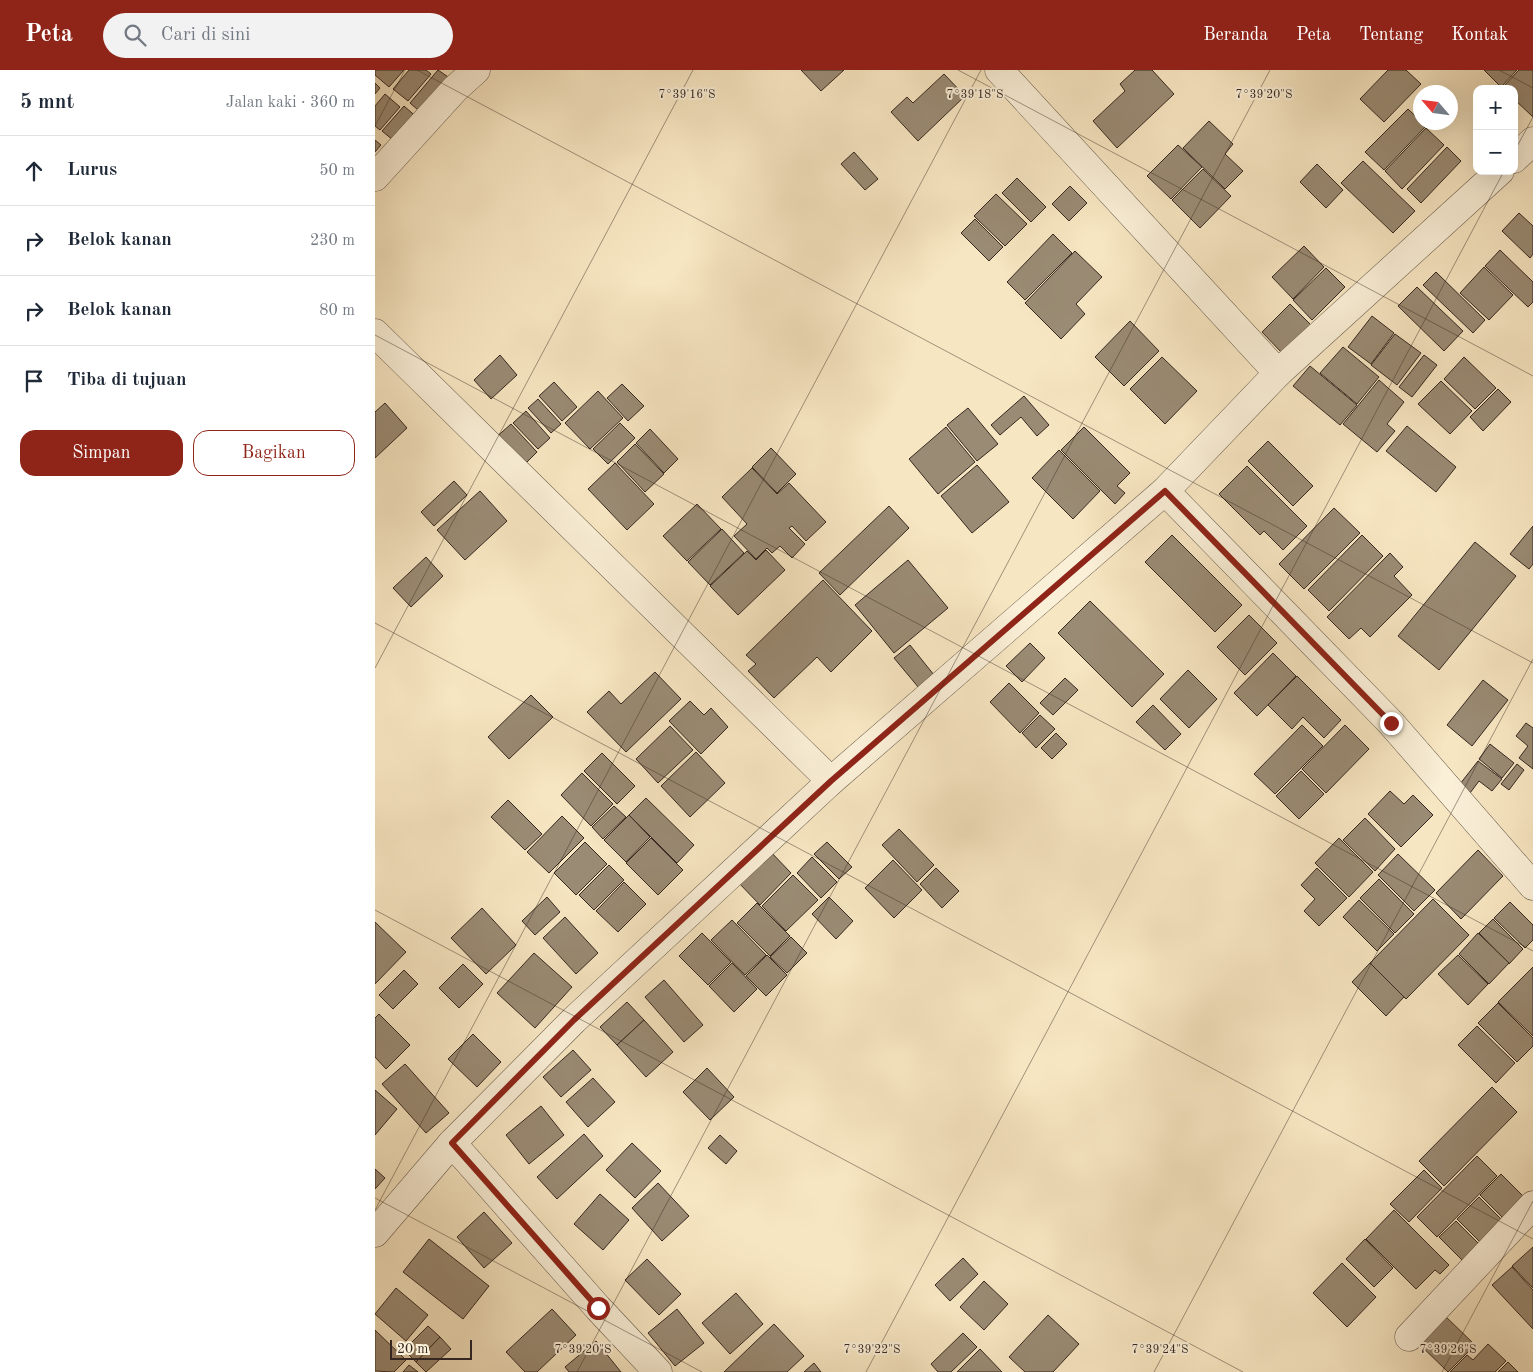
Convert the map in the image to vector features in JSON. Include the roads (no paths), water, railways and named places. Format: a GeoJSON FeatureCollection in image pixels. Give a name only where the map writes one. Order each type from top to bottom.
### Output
{"type":"FeatureCollection","features":[{"type":"Feature","properties":{"kind":"street"},"geometry":{"type":"LineString","coordinates":[[375,177],[455,89],[476,70]]}},
{"type":"Feature","properties":{"kind":"street"},"geometry":{"type":"LineString","coordinates":[[999,70],[1278,373]]}},
{"type":"Feature","properties":{"kind":"street"},"geometry":{"type":"LineString","coordinates":[[1518,155],[1533,141]]}},
{"type":"Feature","properties":{"kind":"street"},"geometry":{"type":"LineString","coordinates":[[375,1233],[452,1143],[574,1020],[831,781],[1165,491],[1278,373],[1496,175]]}},
{"type":"Feature","properties":{"kind":"street"},"geometry":{"type":"LineString","coordinates":[[375,333],[831,781]]}},
{"type":"Feature","properties":{"kind":"street"},"geometry":{"type":"LineString","coordinates":[[1165,491],[1391,723],[1529,873]]}},
{"type":"Feature","properties":{"kind":"street"},"geometry":{"type":"LineString","coordinates":[[452,1143],[657,1372]]}},
{"type":"Feature","properties":{"kind":"street"},"geometry":{"type":"LineString","coordinates":[[1409,1337],[1533,1205]]}}]}
